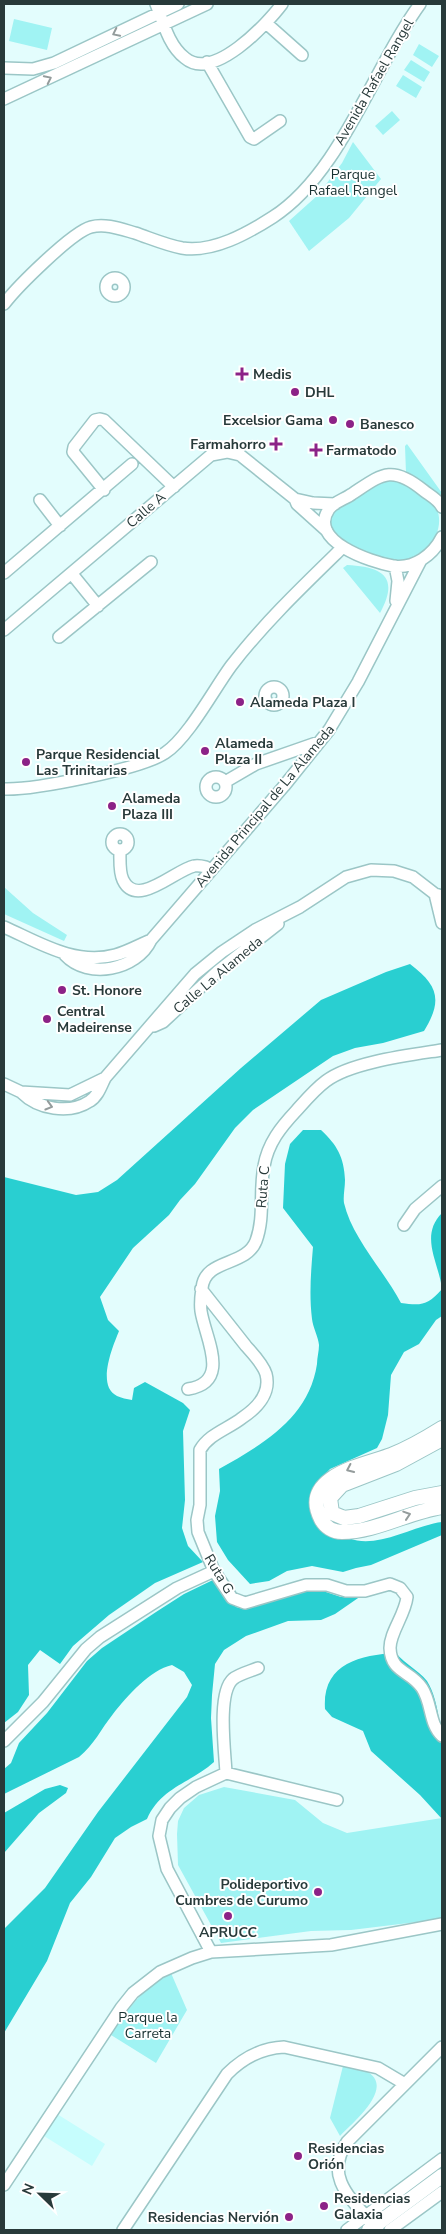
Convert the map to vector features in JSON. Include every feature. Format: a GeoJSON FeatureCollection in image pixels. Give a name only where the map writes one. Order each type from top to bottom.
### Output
{"type":"FeatureCollection","features":[{"type":"Feature","properties":{"kind":"main road"},"geometry":{"type":"LineString","coordinates":[[442,1428],[393,1454],[358,1466],[328,1481],[318,1493],[316,1508],[322,1523],[334,1531],[340,1532],[356,1531],[426,1509],[442,1507]]}},
{"type":"Feature","properties":{"kind":"main road"},"geometry":{"type":"LineString","coordinates":[[442,1439],[396,1464],[342,1485],[333,1493],[329,1503],[332,1513],[344,1518],[359,1516],[410,1500],[442,1493]]}},
{"type":"Feature","properties":{"kind":"main road"},"geometry":{"type":"LineString","coordinates":[[372,2225],[442,2176]]}},
{"type":"Feature","properties":{"kind":"street"},"geometry":{"type":"LineString","coordinates":[[4,68],[33,69],[54,63],[158,8],[178,4]]}},
{"type":"Feature","properties":{"kind":"street"},"geometry":{"type":"LineString","coordinates":[[4,99],[207,4]]}},
{"type":"Feature","properties":{"kind":"street"},"geometry":{"type":"LineString","coordinates":[[158,8],[169,37],[185,60],[199,64],[236,50],[266,23],[282,4]]}},
{"type":"Feature","properties":{"kind":"street","name":"Avenida Rafael Rangel"},"geometry":{"type":"LineString","coordinates":[[4,304],[30,276],[71,238],[91,226],[120,228],[174,246],[200,248],[230,240],[286,208],[298,198],[323,168],[420,4]]}},
{"type":"Feature","properties":{"kind":"street"},"geometry":{"type":"LineString","coordinates":[[266,23],[302,55]]}},
{"type":"Feature","properties":{"kind":"street"},"geometry":{"type":"LineString","coordinates":[[207,62],[250,137],[254,139],[280,121]]}},
{"type":"Feature","properties":{"kind":"street"},"geometry":{"type":"LineString","coordinates":[[104,490],[73,452],[74,447],[95,420],[100,419],[104,420],[174,487]]}},
{"type":"Feature","properties":{"kind":"street","name":"Calle A"},"geometry":{"type":"LineString","coordinates":[[4,630],[210,455],[234,452],[240,454],[295,498],[313,503],[335,504]]}},
{"type":"Feature","properties":{"kind":"street"},"geometry":{"type":"LineString","coordinates":[[4,573],[104,490],[132,464]]}},
{"type":"Feature","properties":{"kind":"street"},"geometry":{"type":"LineString","coordinates":[[327,531],[325,522],[327,514],[335,504],[373,479],[392,474],[402,476],[414,483],[440,503]]}},
{"type":"Feature","properties":{"kind":"street","name":"Calle A"},"geometry":{"type":"LineString","coordinates":[[295,498],[297,504],[342,547],[364,559],[395,566]]}},
{"type":"Feature","properties":{"kind":"street"},"geometry":{"type":"LineString","coordinates":[[40,500],[60,526]]}},
{"type":"Feature","properties":{"kind":"street","name":"Avenida Principal de La Alameda"},"geometry":{"type":"LineString","coordinates":[[4,927],[65,955],[102,957],[114,961],[151,940],[320,741],[348,701],[421,560],[432,552],[442,537]]}},
{"type":"Feature","properties":{"kind":"street"},"geometry":{"type":"LineString","coordinates":[[4,789],[31,788],[114,771],[145,763],[167,752],[190,725],[232,665],[294,595],[342,547]]}},
{"type":"Feature","properties":{"kind":"street"},"geometry":{"type":"LineString","coordinates":[[395,566],[415,563],[421,560]]}},
{"type":"Feature","properties":{"kind":"street"},"geometry":{"type":"LineString","coordinates":[[59,637],[151,562]]}},
{"type":"Feature","properties":{"kind":"street","name":"Avenida Principal de La Alameda"},"geometry":{"type":"LineString","coordinates":[[394,610],[398,589],[395,566]]}},
{"type":"Feature","properties":{"kind":"street"},"geometry":{"type":"LineString","coordinates":[[72,574],[98,606]]}},
{"type":"Feature","properties":{"kind":"street"},"geometry":{"type":"LineString","coordinates":[[225,782],[256,764],[320,741]]}},
{"type":"Feature","properties":{"kind":"street"},"geometry":{"type":"LineString","coordinates":[[120,850],[122,879],[126,885],[136,891],[147,890],[194,866],[206,867],[210,872]]}},
{"type":"Feature","properties":{"kind":"street","name":"Calle La Alameda"},"geometry":{"type":"LineString","coordinates":[[4,1084],[21,1092],[27,1098],[50,1107],[71,1108],[90,1101],[98,1093],[105,1078],[195,974],[255,930],[282,917],[346,877],[370,870],[382,869],[404,873],[423,883],[439,895],[442,923]]}},
{"type":"Feature","properties":{"kind":"street","name":"Calle La Alameda"},"geometry":{"type":"LineString","coordinates":[[150,1028],[163,1022],[218,971],[275,927],[282,917]]}},
{"type":"Feature","properties":{"kind":"street"},"geometry":{"type":"LineString","coordinates":[[210,962],[218,971]]}},
{"type":"Feature","properties":{"kind":"street","name":"Ruta C"},"geometry":{"type":"LineString","coordinates":[[202,1288],[203,1280],[211,1269],[242,1256],[255,1244],[260,1228],[264,1167],[269,1149],[281,1127],[326,1081],[349,1069],[413,1054],[442,1050]]}},
{"type":"Feature","properties":{"kind":"street","name":"Calle La Alameda"},"geometry":{"type":"LineString","coordinates":[[21,1092],[70,1095],[105,1078]]}},
{"type":"Feature","properties":{"kind":"street"},"geometry":{"type":"LineString","coordinates":[[70,1095],[71,1108]]}},
{"type":"Feature","properties":{"kind":"street"},"geometry":{"type":"LineString","coordinates":[[404,1225],[415,1209],[442,1186]]}},
{"type":"Feature","properties":{"kind":"street"},"geometry":{"type":"LineString","coordinates":[[188,1389],[198,1388],[207,1382],[212,1375],[212,1350],[201,1310],[202,1288]]}},
{"type":"Feature","properties":{"kind":"street","name":"Ruta G"},"geometry":{"type":"LineString","coordinates":[[202,1288],[263,1367],[267,1384],[266,1393],[254,1409],[204,1443],[200,1450],[198,1532],[214,1571],[232,1598],[245,1603],[287,1589],[306,1585],[327,1585],[346,1591],[365,1591],[390,1584],[400,1588],[407,1597],[406,1608],[390,1644],[391,1658],[397,1668],[414,1679],[422,1688],[436,1729],[442,1736]]}},
{"type":"Feature","properties":{"kind":"street"},"geometry":{"type":"LineString","coordinates":[[4,1740],[44,1702],[86,1649],[100,1637],[177,1588],[214,1571]]}},
{"type":"Feature","properties":{"kind":"street"},"geometry":{"type":"LineString","coordinates":[[226,1773],[224,1706],[227,1691],[233,1680],[258,1668]]}},
{"type":"Feature","properties":{"kind":"street"},"geometry":{"type":"LineString","coordinates":[[211,1952],[167,1869],[160,1836],[162,1820],[180,1798],[196,1787],[226,1773],[337,1800]]}},
{"type":"Feature","properties":{"kind":"street"},"geometry":{"type":"LineString","coordinates":[[4,2185],[121,2008],[133,1994],[160,1972],[211,1952],[331,1946],[442,1924]]}},
{"type":"Feature","properties":{"kind":"street"},"geometry":{"type":"LineString","coordinates":[[123,2230],[227,2074],[236,2065],[254,2054],[284,2047],[378,2068],[405,2084]]}},
{"type":"Feature","properties":{"kind":"street"},"geometry":{"type":"LineString","coordinates":[[372,2225],[340,2182],[337,2164],[339,2153],[347,2142],[442,2047]]}},
{"type":"Feature","properties":{"kind":"street"},"geometry":{"type":"LineString","coordinates":[[346,2230],[372,2225],[442,2159]]}},
{"type":"Feature","properties":{"kind":"street"},"geometry":{"type":"LineString","coordinates":[[390,2230],[442,2192]]}},
{"type":"Feature","properties":{"kind":"shaded area"},"geometry":{"type":"Polygon","coordinates":[[[410,964],[427,979],[435,994],[434,1010],[424,1031],[383,1043],[355,1048],[333,1056],[253,1110],[235,1128],[195,1184],[169,1215],[133,1248],[100,1297],[108,1320],[119,1331],[108,1365],[108,1384],[111,1391],[119,1397],[132,1400],[134,1388],[145,1382],[183,1403],[190,1410],[183,1431],[185,1500],[182,1528],[188,1546],[203,1562],[155,1583],[109,1615],[73,1646],[60,1664],[40,1650],[28,1665],[29,1695],[18,1712],[4,1723],[4,1177],[76,1195],[98,1192],[117,1180],[241,1068],[321,1000],[386,972],[410,964]]]}},
{"type":"Feature","properties":{"kind":"shaded area"},"geometry":{"type":"Polygon","coordinates":[[[303,1130],[321,1130],[339,1152],[344,1172],[344,1203],[348,1216],[361,1242],[401,1303],[424,1303],[433,1298],[442,1289],[442,1316],[436,1320],[419,1344],[404,1352],[391,1375],[388,1415],[382,1439],[377,1448],[330,1469],[320,1480],[320,1512],[345,1536],[360,1541],[371,1541],[396,1536],[442,1522],[442,1535],[371,1565],[343,1572],[312,1566],[287,1571],[269,1581],[250,1584],[228,1560],[217,1542],[215,1516],[220,1491],[219,1469],[267,1439],[294,1415],[312,1383],[317,1364],[319,1345],[313,1322],[311,1301],[313,1247],[283,1208],[285,1164],[290,1144],[303,1130]]]}},
{"type":"Feature","properties":{"kind":"shaded area"},"geometry":{"type":"Polygon","coordinates":[[[442,1213],[442,1289],[431,1240],[435,1222],[442,1213]]]}},
{"type":"Feature","properties":{"kind":"shaded area"},"geometry":{"type":"Polygon","coordinates":[[[215,1579],[236,1607],[244,1609],[267,1603],[283,1595],[302,1591],[323,1591],[341,1597],[361,1596],[335,1614],[321,1620],[288,1621],[246,1636],[224,1650],[215,1664],[212,1695],[211,1718],[214,1762],[168,1792],[153,1808],[147,1819],[115,1838],[91,1877],[70,1903],[47,1961],[4,2033],[4,1929],[45,1888],[98,1812],[187,1697],[192,1685],[184,1672],[172,1665],[155,1672],[132,1692],[79,1757],[4,1794],[4,1769],[11,1763],[19,1743],[47,1713],[87,1661],[102,1648],[184,1594],[215,1579]]]}},
{"type":"Feature","properties":{"kind":"shaded area"},"geometry":{"type":"Polygon","coordinates":[[[396,1653],[427,1681],[433,1694],[442,1747],[442,1819],[420,1795],[371,1751],[363,1731],[332,1717],[325,1709],[326,1694],[336,1672],[356,1660],[369,1656],[396,1653]]]}},
{"type":"Feature","properties":{"kind":"shaded area"},"geometry":{"type":"Polygon","coordinates":[[[60,1785],[68,1788],[66,1793],[39,1813],[4,1853],[4,1813],[45,1789],[60,1785]]]}},
{"type":"Feature","properties":{"kind":"shaded area"},"geometry":{"type":"Polygon","coordinates":[[[57,2114],[105,2144],[92,2166],[44,2136],[57,2114]]]}},
{"type":"Feature","properties":{"kind":"green space"},"geometry":{"type":"Polygon","coordinates":[[[14,19],[52,28],[47,50],[9,41],[14,19]]]}},
{"type":"Feature","properties":{"kind":"green space"},"geometry":{"type":"Polygon","coordinates":[[[419,44],[439,56],[432,67],[413,55],[419,44]]]}},
{"type":"Feature","properties":{"kind":"green space"},"geometry":{"type":"Polygon","coordinates":[[[411,60],[430,72],[424,82],[404,70],[411,60]]]}},
{"type":"Feature","properties":{"kind":"green space"},"geometry":{"type":"Polygon","coordinates":[[[403,75],[422,87],[416,98],[396,86],[403,75]]]}},
{"type":"Feature","properties":{"kind":"green space"},"geometry":{"type":"Polygon","coordinates":[[[392,111],[400,120],[383,135],[375,126],[392,111]]]}},
{"type":"Feature","properties":{"kind":"green space","name":"Parque Rafael Rangel"},"geometry":{"type":"Polygon","coordinates":[[[353,142],[381,179],[349,218],[309,251],[289,221],[318,195],[342,163],[353,142]]]}},
{"type":"Feature","properties":{"kind":"green space"},"geometry":{"type":"Polygon","coordinates":[[[407,444],[442,495],[432,492],[406,473],[405,446],[407,444]]]}},
{"type":"Feature","properties":{"kind":"green space"},"geometry":{"type":"Polygon","coordinates":[[[386,479],[408,486],[429,500],[437,509],[439,518],[439,527],[436,535],[426,550],[410,559],[402,561],[391,561],[351,548],[328,527],[332,511],[386,479]]]}},
{"type":"Feature","properties":{"kind":"green space"},"geometry":{"type":"Polygon","coordinates":[[[347,565],[370,568],[384,576],[388,582],[388,590],[380,613],[343,568],[347,565]]]}},
{"type":"Feature","properties":{"kind":"green space"},"geometry":{"type":"Polygon","coordinates":[[[4,887],[33,913],[67,935],[64,941],[4,914],[4,887]]]}},
{"type":"Feature","properties":{"kind":"green space","name":"Polideportivo Cumbres de Curumo"},"geometry":{"type":"Polygon","coordinates":[[[224,1787],[295,1800],[323,1823],[347,1833],[442,1818],[442,1919],[351,1930],[311,1931],[221,1943],[178,1865],[177,1834],[178,1821],[184,1808],[199,1795],[224,1787]]]}},
{"type":"Feature","properties":{"kind":"green space","name":"Parque la Carreta"},"geometry":{"type":"Polygon","coordinates":[[[171,1973],[187,2010],[156,2063],[111,2035],[144,1992],[161,1978],[171,1973]]]}},
{"type":"Feature","properties":{"kind":"green space"},"geometry":{"type":"Polygon","coordinates":[[[343,2066],[366,2071],[374,2078],[377,2086],[375,2095],[369,2105],[340,2136],[330,2118],[343,2066]]]}},
{"type":"Feature","properties":{"kind":"place","name":"Medis"},"geometry":{"type":"Point","coordinates":[242,374]}},
{"type":"Feature","properties":{"kind":"place","name":"DHL"},"geometry":{"type":"Point","coordinates":[295,392]}},
{"type":"Feature","properties":{"kind":"place","name":"Excelsior Gama"},"geometry":{"type":"Point","coordinates":[333,420]}},
{"type":"Feature","properties":{"kind":"place","name":"Banesco"},"geometry":{"type":"Point","coordinates":[350,424]}},
{"type":"Feature","properties":{"kind":"place","name":"Farmahorro"},"geometry":{"type":"Point","coordinates":[276,444]}},
{"type":"Feature","properties":{"kind":"place","name":"Farmatodo"},"geometry":{"type":"Point","coordinates":[316,450]}},
{"type":"Feature","properties":{"kind":"place","name":"Alameda Plaza I"},"geometry":{"type":"Point","coordinates":[240,702]}},
{"type":"Feature","properties":{"kind":"place","name":"Alameda Plaza II"},"geometry":{"type":"Point","coordinates":[205,751]}},
{"type":"Feature","properties":{"kind":"place","name":"Parque Residencial Las Trinitarias"},"geometry":{"type":"Point","coordinates":[26,762]}},
{"type":"Feature","properties":{"kind":"place","name":"Alameda Plaza III"},"geometry":{"type":"Point","coordinates":[112,806]}},
{"type":"Feature","properties":{"kind":"place","name":"St. Honore"},"geometry":{"type":"Point","coordinates":[62,990]}},
{"type":"Feature","properties":{"kind":"place","name":"Central Madeirense"},"geometry":{"type":"Point","coordinates":[47,1019]}},
{"type":"Feature","properties":{"kind":"place","name":"Polideportivo Cumbres de Curumo"},"geometry":{"type":"Point","coordinates":[318,1892]}},
{"type":"Feature","properties":{"kind":"place","name":"APRUCC"},"geometry":{"type":"Point","coordinates":[228,1916]}},
{"type":"Feature","properties":{"kind":"place","name":"Residencias Orión"},"geometry":{"type":"Point","coordinates":[298,2156]}},
{"type":"Feature","properties":{"kind":"place","name":"Residencias Galaxia"},"geometry":{"type":"Point","coordinates":[324,2206]}},
{"type":"Feature","properties":{"kind":"place","name":"Residencias Nervión"},"geometry":{"type":"Point","coordinates":[289,2217]}}]}
